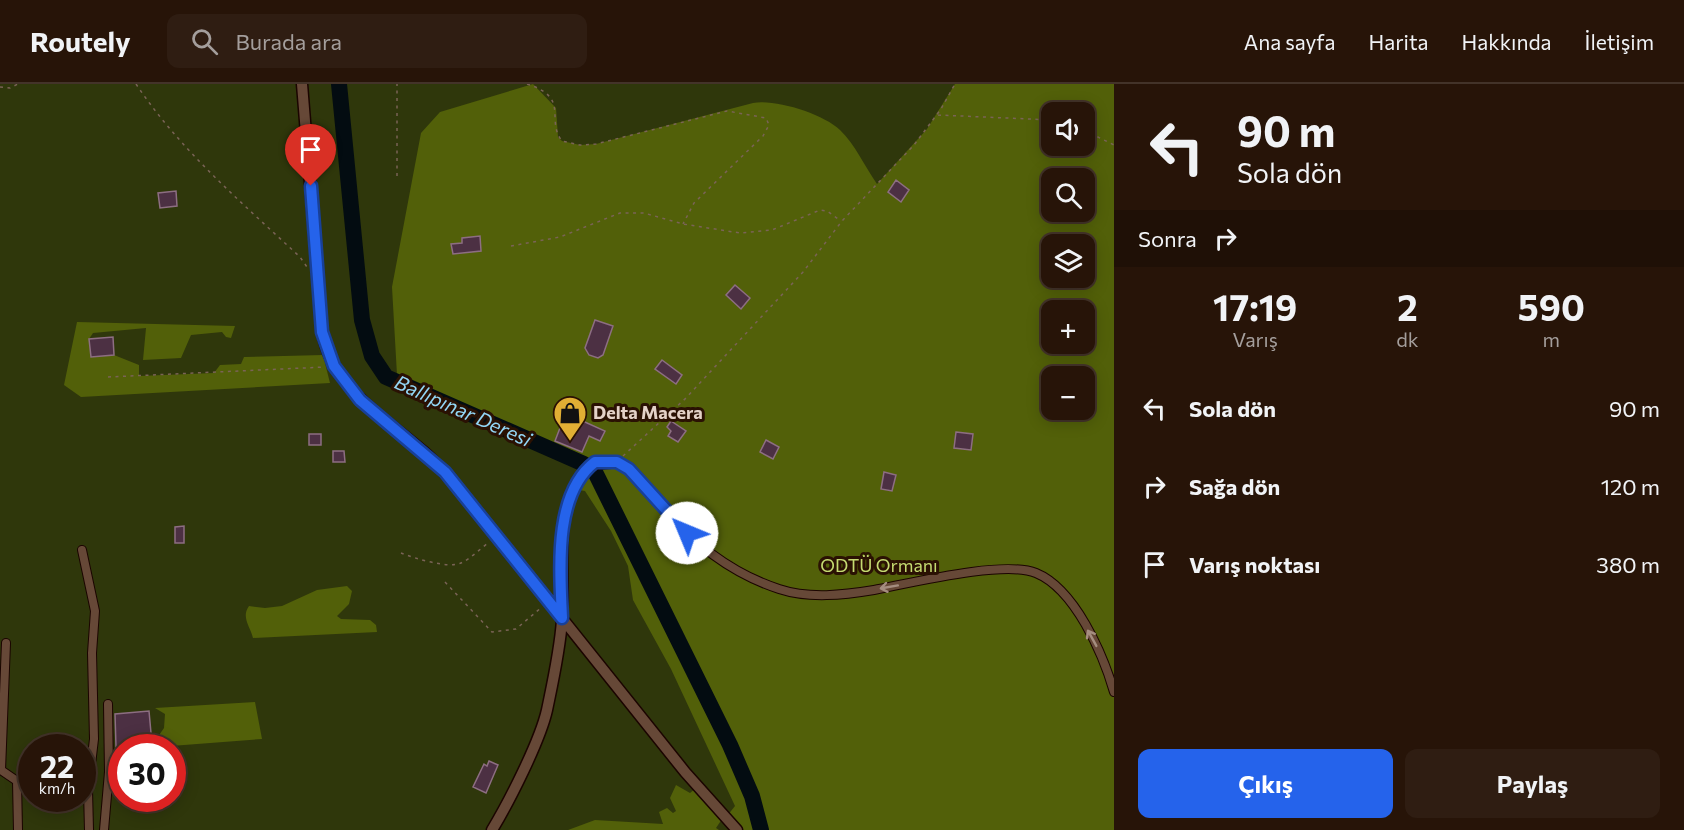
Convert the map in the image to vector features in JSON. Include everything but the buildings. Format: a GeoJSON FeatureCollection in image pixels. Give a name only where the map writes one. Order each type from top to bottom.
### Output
{"type":"FeatureCollection","features":[{"type":"Feature","properties":{"kind":"street"},"geometry":{"type":"LineString","coordinates":[[302,84],[324,339],[334,366],[360,400],[445,472],[685,772],[737,830]]}},
{"type":"Feature","properties":{"kind":"street"},"geometry":{"type":"LineString","coordinates":[[492,830],[546,713],[562,618],[561,580],[568,502],[581,476],[593,464],[617,462],[629,469],[673,519],[715,559],[747,577],[782,590],[813,594],[850,594],[999,570],[1035,572],[1061,589],[1105,663],[1114,692]]}},
{"type":"Feature","properties":{"kind":"street"},"geometry":{"type":"LineString","coordinates":[[82,550],[95,611],[94,739],[88,790],[89,830]]}},
{"type":"Feature","properties":{"kind":"street"},"geometry":{"type":"LineString","coordinates":[[6,643],[1,770],[3,774],[15,778],[17,782],[20,813],[18,830]]}},
{"type":"Feature","properties":{"kind":"street"},"geometry":{"type":"LineString","coordinates":[[104,830],[109,772],[108,704]]}},
{"type":"Feature","properties":{"kind":"path"},"geometry":{"type":"LineString","coordinates":[[0,87],[10,88],[18,84]]}},
{"type":"Feature","properties":{"kind":"path"},"geometry":{"type":"LineString","coordinates":[[136,84],[148,102],[213,174],[300,257],[319,285]]}},
{"type":"Feature","properties":{"kind":"path"},"geometry":{"type":"LineString","coordinates":[[397,84],[397,176]]}},
{"type":"Feature","properties":{"kind":"path"},"geometry":{"type":"LineString","coordinates":[[527,84],[540,88],[550,96],[556,108],[558,137],[562,141],[580,145],[613,140],[727,111],[766,117],[770,125],[763,135],[694,203],[683,224]]}},
{"type":"Feature","properties":{"kind":"path"},"geometry":{"type":"LineString","coordinates":[[617,462],[686,398],[803,272],[842,221],[914,145],[937,115],[955,84]]}},
{"type":"Feature","properties":{"kind":"path"},"geometry":{"type":"LineString","coordinates":[[937,115],[1041,120]]}},
{"type":"Feature","properties":{"kind":"path"},"geometry":{"type":"LineString","coordinates":[[1095,136],[1114,145]]}},
{"type":"Feature","properties":{"kind":"path"},"geometry":{"type":"LineString","coordinates":[[511,246],[560,237],[620,213],[644,213],[683,224],[726,232],[753,233],[785,226],[820,210],[827,211],[842,221]]}},
{"type":"Feature","properties":{"kind":"path"},"geometry":{"type":"LineString","coordinates":[[108,377],[334,366]]}},
{"type":"Feature","properties":{"kind":"path"},"geometry":{"type":"LineString","coordinates":[[401,553],[422,560],[461,563],[496,536]]}},
{"type":"Feature","properties":{"kind":"path"},"geometry":{"type":"LineString","coordinates":[[446,582],[492,632],[516,629],[550,601]]}},
{"type":"Feature","properties":{"kind":"green space"},"geometry":{"type":"Polygon","coordinates":[[[0,84],[1114,84],[1114,830],[0,830],[0,84]]]}},
{"type":"Feature","properties":{"kind":"green space","name":"ODTÜ Ormanı"},"geometry":{"type":"Polygon","coordinates":[[[533,84],[556,108],[558,137],[562,141],[580,145],[596,144],[753,103],[774,103],[811,113],[840,130],[877,184],[927,129],[955,84],[1114,84],[1114,830],[737,830],[727,816],[735,806],[671,669],[633,600],[628,566],[611,531],[585,491],[573,489],[592,464],[414,395],[404,387],[397,375],[392,287],[421,133],[440,112],[533,84]]]}},
{"type":"Feature","properties":{"kind":"green space"},"geometry":{"type":"Polygon","coordinates":[[[77,322],[235,326],[231,338],[226,337],[222,332],[191,335],[181,358],[143,360],[146,328],[93,333],[89,339],[91,357],[114,355],[139,365],[139,376],[214,373],[220,365],[241,364],[244,357],[323,355],[330,383],[81,397],[64,385],[77,322]]]}},
{"type":"Feature","properties":{"kind":"green space"},"geometry":{"type":"Polygon","coordinates":[[[347,586],[352,591],[349,604],[337,616],[341,619],[370,620],[376,625],[377,632],[253,638],[246,618],[249,606],[265,608],[282,606],[317,590],[347,586]]]}},
{"type":"Feature","properties":{"kind":"green space"},"geometry":{"type":"Polygon","coordinates":[[[255,702],[262,739],[186,745],[186,734],[160,734],[164,728],[165,714],[155,708],[255,702]]]}},
{"type":"Feature","properties":{"kind":"green space"},"geometry":{"type":"Polygon","coordinates":[[[676,785],[690,793],[696,788],[722,819],[716,828],[719,830],[568,830],[595,820],[663,824],[659,812],[667,808],[673,813],[676,811],[670,798],[676,785]]]}},
{"type":"Feature","properties":{"kind":"waterway","name":"Ballıpınar Deresi"},"geometry":{"type":"LineString","coordinates":[[339,84],[362,320],[372,356],[386,377],[584,464]]}},
{"type":"Feature","properties":{"kind":"waterway","name":"Ballıpınar Deresi"},"geometry":{"type":"LineString","coordinates":[[595,472],[730,745],[752,796],[761,830]]}},
{"type":"Feature","properties":{"kind":"place","name":"Delta Macera"},"geometry":{"type":"Point","coordinates":[570,442]}},
{"type":"Feature","properties":{"kind":"route"},"geometry":{"type":"LineString","coordinates":[[311,186],[322,332],[325,346],[334,366],[360,400],[426,453],[445,472],[562,618],[562,546],[568,502],[581,476],[595,462],[617,462],[629,469],[687,533]]}}]}
